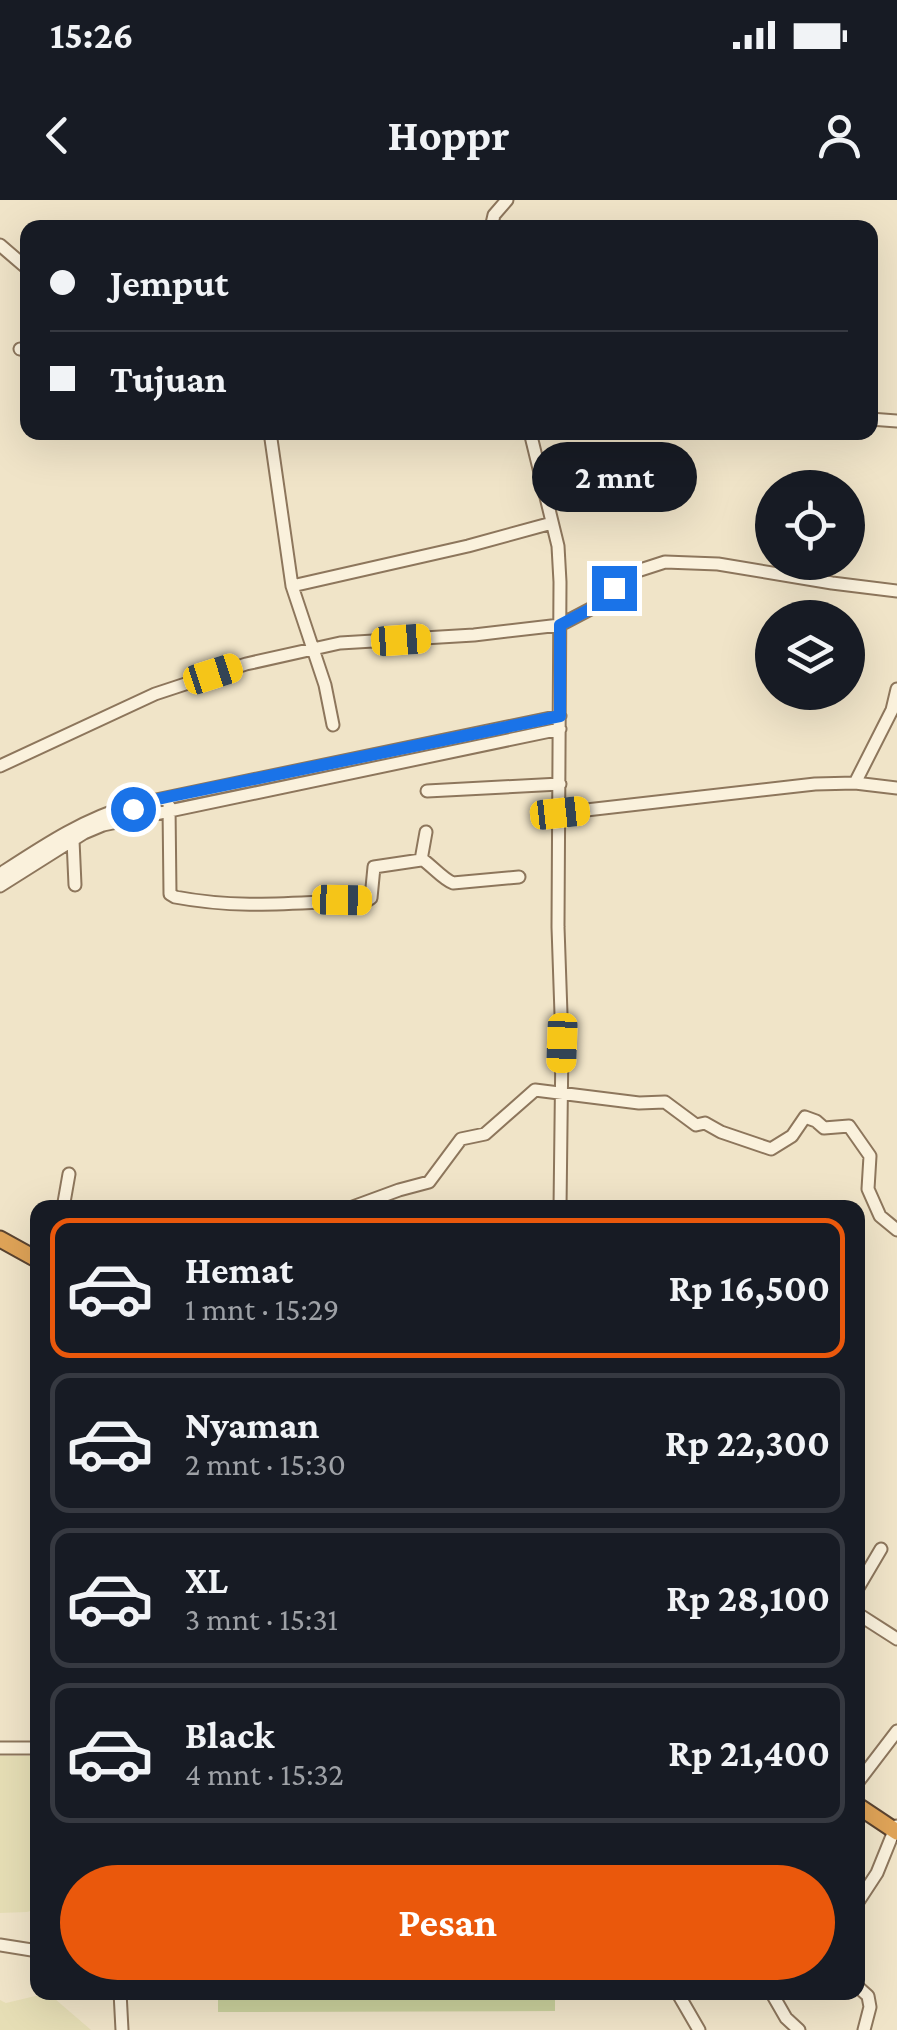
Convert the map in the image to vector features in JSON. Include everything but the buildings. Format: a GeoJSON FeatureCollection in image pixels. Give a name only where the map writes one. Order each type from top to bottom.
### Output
{"type":"FeatureCollection","features":[{"type":"Feature","properties":{"kind":"highway"},"geometry":{"type":"LineString","coordinates":[[0,1239],[30,1256]]}},
{"type":"Feature","properties":{"kind":"highway"},"geometry":{"type":"LineString","coordinates":[[865,1810],[896,1829]]}},
{"type":"Feature","properties":{"kind":"street"},"geometry":{"type":"LineString","coordinates":[[0,246],[20,262]]}},
{"type":"Feature","properties":{"kind":"street"},"geometry":{"type":"LineString","coordinates":[[271,440],[292,586],[314,648],[333,724]]}},
{"type":"Feature","properties":{"kind":"street"},"geometry":{"type":"LineString","coordinates":[[532,440],[558,546],[560,582],[560,1200]]}},
{"type":"Feature","properties":{"kind":"street"},"geometry":{"type":"LineString","coordinates":[[292,586],[552,524]]}},
{"type":"Feature","properties":{"kind":"street"},"geometry":{"type":"LineString","coordinates":[[0,766],[155,694],[246,664],[340,644],[560,625],[600,604],[630,573],[665,562],[718,564],[897,591]]}},
{"type":"Feature","properties":{"kind":"street"},"geometry":{"type":"LineString","coordinates":[[854,783],[892,710],[897,689]]}},
{"type":"Feature","properties":{"kind":"street"},"geometry":{"type":"LineString","coordinates":[[0,886],[15,871],[105,813],[133,811],[560,722]]}},
{"type":"Feature","properties":{"kind":"street"},"geometry":{"type":"LineString","coordinates":[[560,813],[729,792],[854,783],[897,788]]}},
{"type":"Feature","properties":{"kind":"street"},"geometry":{"type":"LineString","coordinates":[[427,791],[560,784]]}},
{"type":"Feature","properties":{"kind":"street"},"geometry":{"type":"LineString","coordinates":[[168,803],[168,890],[174,897],[224,905],[368,900],[374,867],[422,859],[453,883],[518,877]]}},
{"type":"Feature","properties":{"kind":"street"},"geometry":{"type":"LineString","coordinates":[[75,885],[80,831]]}},
{"type":"Feature","properties":{"kind":"street"},"geometry":{"type":"LineString","coordinates":[[422,859],[426,832]]}},
{"type":"Feature","properties":{"kind":"street"},"geometry":{"type":"LineString","coordinates":[[0,874],[15,871]]}},
{"type":"Feature","properties":{"kind":"street"},"geometry":{"type":"LineString","coordinates":[[371,1200],[429,1182],[461,1139],[485,1134],[534,1090],[639,1103],[665,1102],[696,1125],[705,1123],[771,1148],[792,1136],[806,1117],[824,1128],[850,1126],[870,1156],[868,1189],[880,1216],[897,1230]]}},
{"type":"Feature","properties":{"kind":"street"},"geometry":{"type":"LineString","coordinates":[[64,1200],[69,1174]]}},
{"type":"Feature","properties":{"kind":"street"},"geometry":{"type":"LineString","coordinates":[[865,1576],[881,1548]]}},
{"type":"Feature","properties":{"kind":"street"},"geometry":{"type":"LineString","coordinates":[[865,1618],[897,1639]]}},
{"type":"Feature","properties":{"kind":"street"},"geometry":{"type":"LineString","coordinates":[[865,1773],[897,1731]]}},
{"type":"Feature","properties":{"kind":"street"},"geometry":{"type":"LineString","coordinates":[[0,1748],[30,1748]]}},
{"type":"Feature","properties":{"kind":"street"},"geometry":{"type":"LineString","coordinates":[[865,1889],[877,1873],[896,1829]]}},
{"type":"Feature","properties":{"kind":"street"},"geometry":{"type":"LineString","coordinates":[[0,1945],[30,1951]]}},
{"type":"Feature","properties":{"kind":"street"},"geometry":{"type":"LineString","coordinates":[[864,2030],[870,2007],[865,1993]]}},
{"type":"Feature","properties":{"kind":"street"},"geometry":{"type":"LineString","coordinates":[[120,2000],[122,2030]]}},
{"type":"Feature","properties":{"kind":"street"},"geometry":{"type":"LineString","coordinates":[[681,2000],[699,2030]]}},
{"type":"Feature","properties":{"kind":"street"},"geometry":{"type":"LineString","coordinates":[[774,2000],[798,2030]]}},
{"type":"Feature","properties":{"kind":"shaded area"},"geometry":{"type":"Polygon","coordinates":[[[0,1756],[30,1756],[30,1911],[0,1913],[0,1756]]]}},
{"type":"Feature","properties":{"kind":"shaded area"},"geometry":{"type":"Polygon","coordinates":[[[30,1997],[56,2000],[91,2030],[0,2030],[0,2000],[6,2003],[30,1997]]]}},
{"type":"Feature","properties":{"kind":"green space"},"geometry":{"type":"Polygon","coordinates":[[[218,2000],[555,2000],[555,2011],[218,2012],[218,2000]]]}},
{"type":"Feature","properties":{"kind":"route"},"geometry":{"type":"LineString","coordinates":[[133,809],[132,805],[167,797],[560,716],[560,625],[600,604],[614,588]]}}]}
